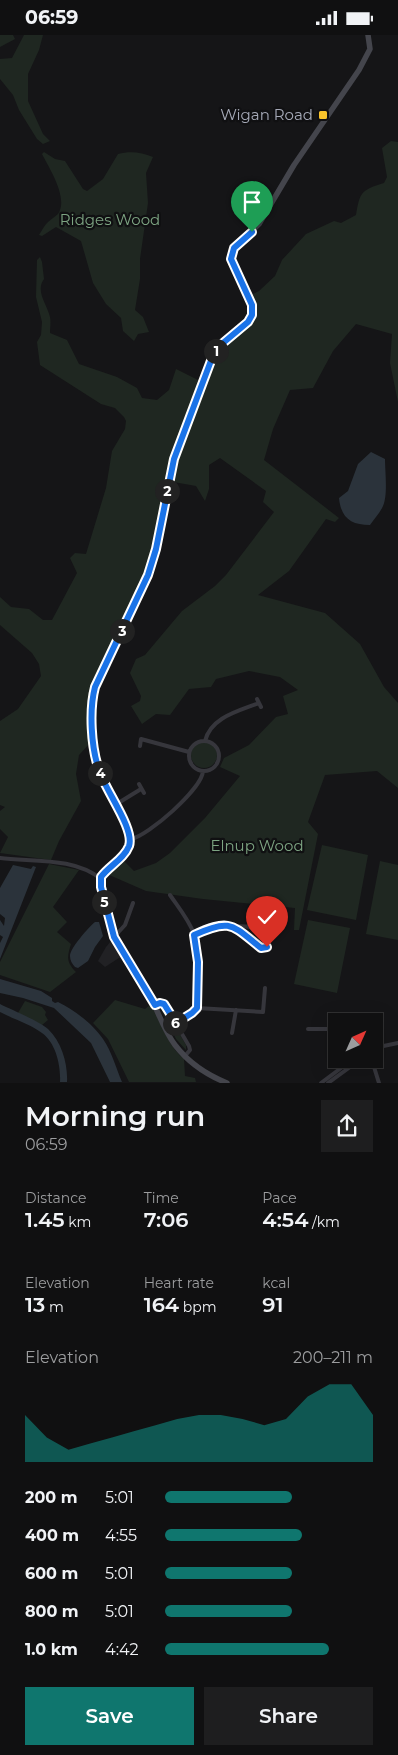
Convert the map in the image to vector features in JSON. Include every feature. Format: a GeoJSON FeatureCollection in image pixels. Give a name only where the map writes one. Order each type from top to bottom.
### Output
{"type":"FeatureCollection","features":[{"type":"Feature","properties":{"kind":"main road"},"geometry":{"type":"LineString","coordinates":[[227,1083],[206,1072],[186,1056],[173,1042],[155,1005],[114,937],[102,892],[101,879],[105,872],[125,853],[131,839],[128,826],[104,786],[97,764],[93,731],[93,698],[95,687],[148,575],[156,549],[172,469],[212,358],[223,343],[248,322],[252,315],[252,305],[232,263],[231,255],[234,248],[259,224],[304,149],[359,70],[370,49],[368,35]]}},
{"type":"Feature","properties":{"kind":"street"},"geometry":{"type":"LineString","coordinates":[[205,741],[208,731],[221,719],[259,703]]}},
{"type":"Feature","properties":{"kind":"street"},"geometry":{"type":"LineString","coordinates":[[140,746],[142,739],[189,752]]}},
{"type":"Feature","properties":{"kind":"street"},"geometry":{"type":"LineString","coordinates":[[205,741],[216,747],[219,757],[212,769],[203,771],[191,765],[189,752],[197,743],[205,741]]}},
{"type":"Feature","properties":{"kind":"street"},"geometry":{"type":"LineString","coordinates":[[131,839],[140,837],[174,810],[199,782],[203,771]]}},
{"type":"Feature","properties":{"kind":"street"},"geometry":{"type":"LineString","coordinates":[[115,805],[140,786],[144,793]]}},
{"type":"Feature","properties":{"kind":"street"},"geometry":{"type":"LineString","coordinates":[[0,864],[1,858],[60,863],[85,869],[101,879]]}},
{"type":"Feature","properties":{"kind":"street"},"geometry":{"type":"LineString","coordinates":[[170,895],[187,920],[194,935],[199,971],[197,1008],[176,1023]]}},
{"type":"Feature","properties":{"kind":"street"},"geometry":{"type":"LineString","coordinates":[[114,937],[125,925],[133,903]]}},
{"type":"Feature","properties":{"kind":"street"},"geometry":{"type":"LineString","coordinates":[[194,935],[217,926],[234,926],[267,929],[270,933],[268,946],[261,948],[234,926]]}},
{"type":"Feature","properties":{"kind":"street"},"geometry":{"type":"LineString","coordinates":[[197,1008],[263,1011],[265,988]]}},
{"type":"Feature","properties":{"kind":"street"},"geometry":{"type":"LineString","coordinates":[[155,1005],[164,1004],[176,1023],[190,1048],[186,1056]]}},
{"type":"Feature","properties":{"kind":"street"},"geometry":{"type":"LineString","coordinates":[[232,1033],[236,1010]]}},
{"type":"Feature","properties":{"kind":"street"},"geometry":{"type":"LineString","coordinates":[[308,1029],[314,1027],[328,1028]]}},
{"type":"Feature","properties":{"kind":"street"},"geometry":{"type":"LineString","coordinates":[[383,1047],[398,1043]]}},
{"type":"Feature","properties":{"kind":"street"},"geometry":{"type":"LineString","coordinates":[[321,1083],[341,1068]]}},
{"type":"Feature","properties":{"kind":"street"},"geometry":{"type":"LineString","coordinates":[[328,1083],[343,1068]]}},
{"type":"Feature","properties":{"kind":"street"},"geometry":{"type":"LineString","coordinates":[[374,1068],[379,1083]]}},
{"type":"Feature","properties":{"kind":"shaded area"},"geometry":{"type":"Polygon","coordinates":[[[371,452],[385,459],[385,501],[382,509],[370,525],[363,525],[348,519],[342,511],[339,498],[348,491],[358,464],[371,452]]]}},
{"type":"Feature","properties":{"kind":"shaded area"},"geometry":{"type":"Polygon","coordinates":[[[13,865],[31,869],[33,866],[36,867],[0,959],[0,943],[3,937],[0,935],[0,920],[4,926],[5,918],[0,914],[0,888],[13,865]]]}},
{"type":"Feature","properties":{"kind":"shaded area"},"geometry":{"type":"Polygon","coordinates":[[[95,922],[99,922],[103,936],[88,961],[78,968],[75,967],[70,959],[71,952],[80,938],[95,922]]]}},
{"type":"Feature","properties":{"kind":"shaded area"},"geometry":{"type":"Polygon","coordinates":[[[111,941],[122,956],[105,967],[98,961],[111,941]]]}},
{"type":"Feature","properties":{"kind":"shaded area"},"geometry":{"type":"Polygon","coordinates":[[[0,979],[41,991],[52,998],[52,1001],[55,1003],[58,1002],[64,1005],[83,1018],[99,1033],[106,1044],[122,1082],[110,1082],[91,1043],[54,1008],[0,993],[0,979]]]}},
{"type":"Feature","properties":{"kind":"shaded area"},"geometry":{"type":"Polygon","coordinates":[[[0,1004],[38,1023],[53,1034],[63,1054],[67,1082],[60,1082],[57,1055],[47,1037],[32,1027],[0,1012],[0,1004]]]}},
{"type":"Feature","properties":{"kind":"green space"},"geometry":{"type":"Polygon","coordinates":[[[0,35],[13,35],[15,39],[0,47],[0,35]]]}},
{"type":"Feature","properties":{"kind":"green space"},"geometry":{"type":"Polygon","coordinates":[[[24,35],[43,35],[39,50],[28,74],[28,101],[43,134],[50,141],[43,144],[37,139],[19,110],[13,95],[0,79],[0,59],[12,58],[24,35]]]}},
{"type":"Feature","properties":{"kind":"green space","name":"Elnup Wood"},"geometry":{"type":"Polygon","coordinates":[[[391,141],[398,142],[398,402],[390,363],[392,334],[356,324],[333,351],[313,388],[290,390],[273,429],[264,460],[339,518],[335,522],[326,519],[289,571],[258,595],[325,613],[360,644],[384,687],[398,703],[398,788],[377,771],[325,775],[308,822],[318,834],[299,930],[294,930],[295,908],[146,891],[107,874],[123,860],[134,871],[156,863],[170,853],[205,818],[240,776],[220,767],[224,758],[249,745],[276,717],[288,714],[283,696],[298,690],[280,677],[249,671],[216,679],[211,687],[189,689],[170,715],[156,714],[142,724],[131,706],[140,701],[141,696],[130,673],[136,659],[145,655],[182,611],[215,586],[226,575],[274,512],[263,502],[266,491],[220,458],[209,465],[209,489],[205,501],[196,486],[168,481],[151,562],[92,693],[92,741],[79,755],[76,774],[81,801],[51,860],[0,853],[8,837],[0,829],[0,811],[5,807],[0,805],[0,721],[18,709],[41,676],[39,664],[32,653],[0,625],[0,597],[11,607],[29,609],[43,620],[52,620],[77,573],[70,558],[75,553],[86,554],[106,488],[112,451],[125,429],[126,421],[115,408],[101,404],[40,365],[37,342],[41,335],[42,322],[36,297],[37,260],[40,257],[42,262],[44,279],[41,293],[50,317],[50,333],[67,340],[79,364],[117,377],[137,388],[142,398],[157,400],[169,390],[176,369],[206,384],[217,352],[228,339],[256,317],[255,304],[251,295],[259,291],[275,276],[282,260],[306,234],[334,221],[341,223],[356,215],[363,193],[370,188],[384,183],[387,177],[382,148],[391,141]]]}},
{"type":"Feature","properties":{"kind":"green space","name":"Ridges Wood"},"geometry":{"type":"Polygon","coordinates":[[[44,152],[55,159],[65,161],[83,189],[87,191],[103,179],[118,154],[136,152],[153,157],[146,173],[148,203],[135,310],[143,317],[149,332],[138,334],[134,341],[123,331],[121,318],[106,304],[93,283],[81,241],[56,227],[42,236],[39,235],[58,214],[61,207],[60,192],[42,154],[44,152]]]}},
{"type":"Feature","properties":{"kind":"green space"},"geometry":{"type":"Polygon","coordinates":[[[204,742],[213,746],[217,755],[213,764],[204,768],[195,764],[191,755],[195,746],[204,742]]]}},
{"type":"Feature","properties":{"kind":"green space"},"geometry":{"type":"Polygon","coordinates":[[[322,845],[368,855],[356,920],[307,910],[322,845]]]}},
{"type":"Feature","properties":{"kind":"green space"},"geometry":{"type":"Polygon","coordinates":[[[380,861],[398,865],[398,940],[366,934],[380,861]]]}},
{"type":"Feature","properties":{"kind":"green space"},"geometry":{"type":"Polygon","coordinates":[[[49,864],[79,870],[53,907],[67,922],[57,932],[71,944],[68,959],[76,972],[50,992],[0,975],[0,962],[49,864]]]}},
{"type":"Feature","properties":{"kind":"green space"},"geometry":{"type":"Polygon","coordinates":[[[308,920],[350,928],[337,993],[294,984],[308,920]]]}},
{"type":"Feature","properties":{"kind":"green space"},"geometry":{"type":"Polygon","coordinates":[[[115,1000],[145,1009],[151,1004],[169,1041],[184,1059],[185,1076],[195,1078],[196,1082],[129,1082],[108,1039],[93,1023],[115,1000]]]}},
{"type":"Feature","properties":{"kind":"green space"},"geometry":{"type":"Polygon","coordinates":[[[25,1001],[42,1007],[46,1012],[45,1015],[48,1020],[42,1025],[18,1013],[25,1001]]]}},
{"type":"Feature","properties":{"kind":"green space"},"geometry":{"type":"Polygon","coordinates":[[[161,1009],[166,1011],[186,1045],[186,1050],[176,1039],[161,1009]]]}},
{"type":"Feature","properties":{"kind":"place","name":"Wigan Road"},"geometry":{"type":"Point","coordinates":[323,115]}},
{"type":"Feature","properties":{"kind":"route"},"geometry":{"type":"LineString","coordinates":[[252,232],[236,244],[231,259],[252,305],[252,315],[248,322],[223,343],[212,358],[174,459],[153,562],[95,687],[93,720],[94,747],[99,771],[104,786],[128,826],[131,839],[125,853],[105,872],[101,877],[100,883],[110,927],[117,944],[155,1005],[164,1004],[176,1023],[197,1008],[199,980],[194,935],[206,929],[228,925],[234,926],[261,948],[267,947]]}}]}
